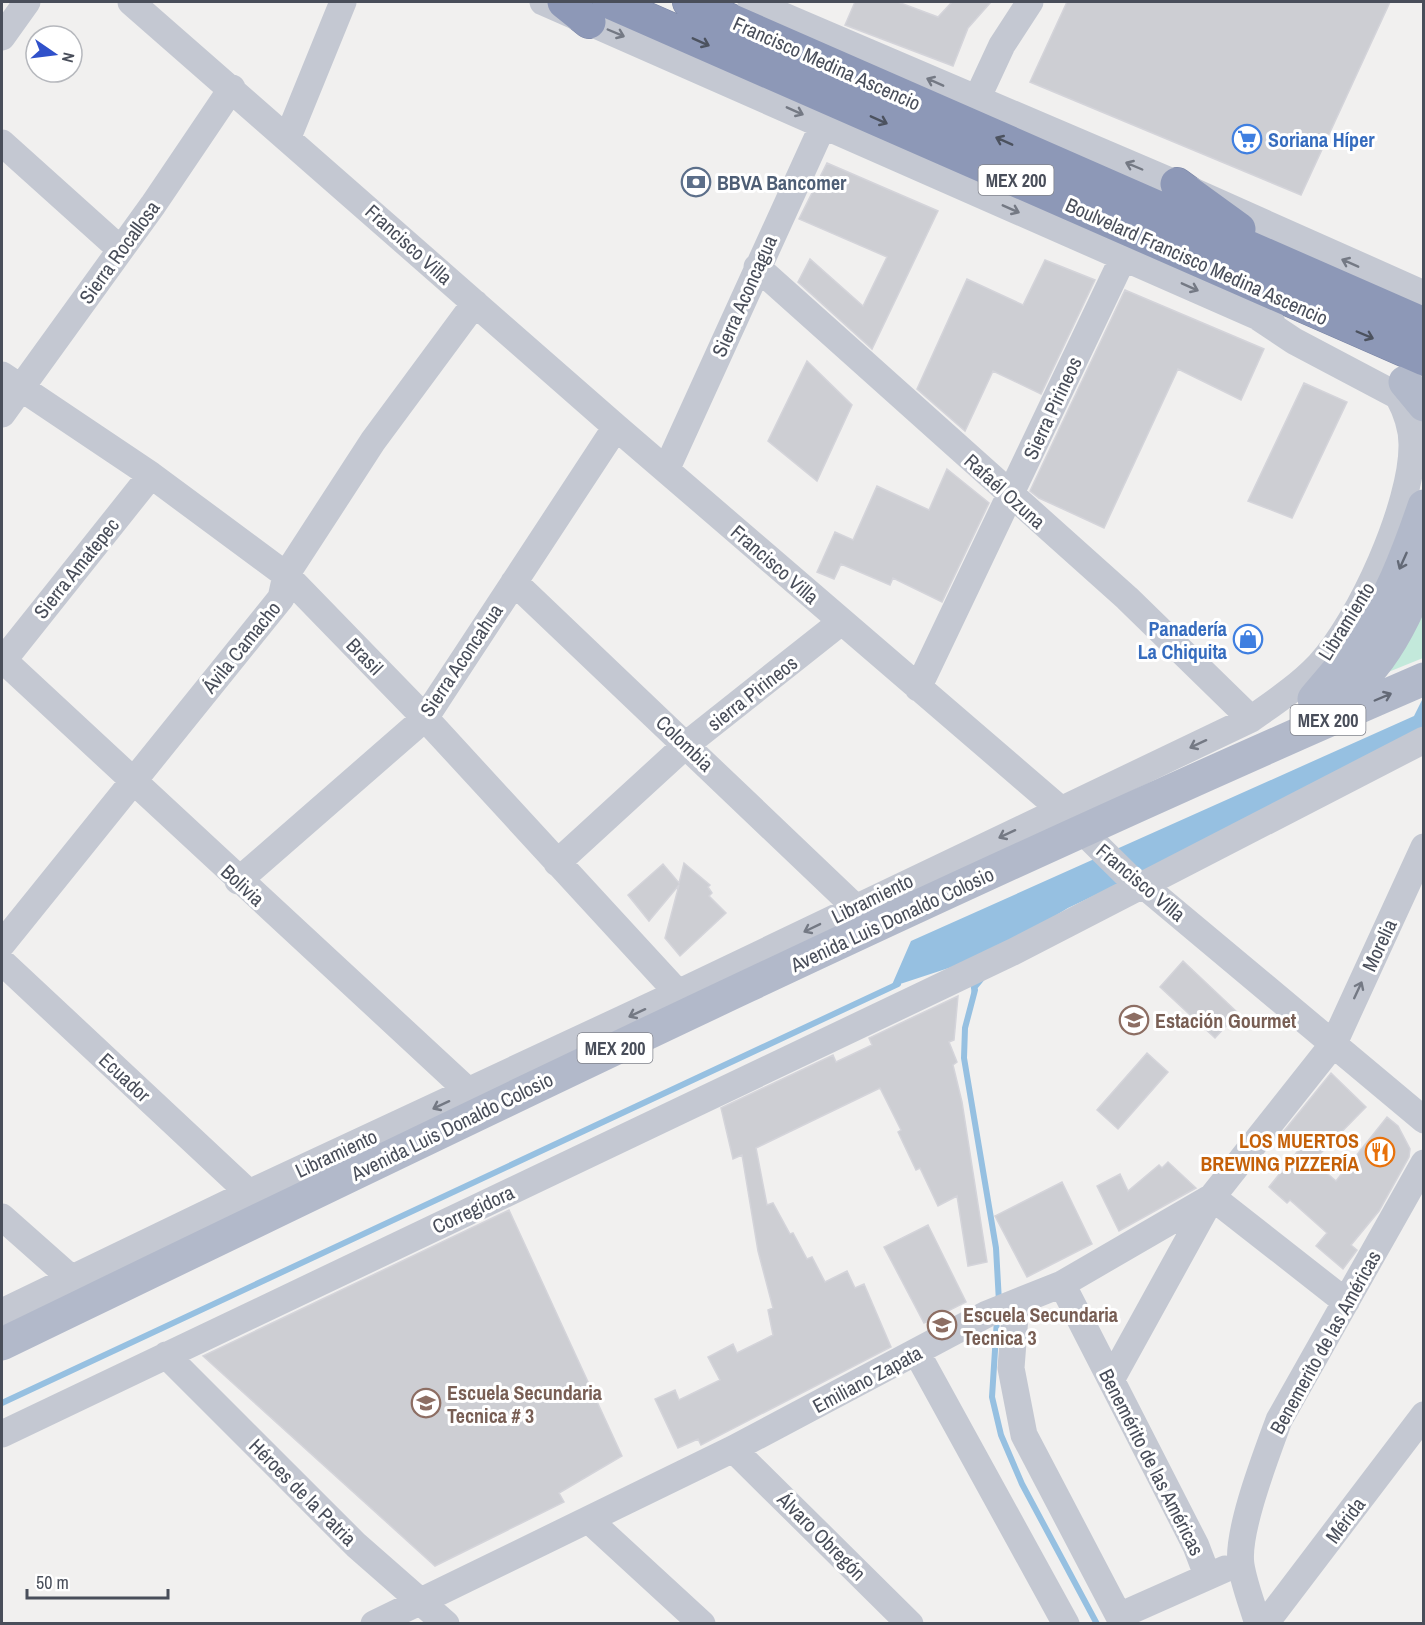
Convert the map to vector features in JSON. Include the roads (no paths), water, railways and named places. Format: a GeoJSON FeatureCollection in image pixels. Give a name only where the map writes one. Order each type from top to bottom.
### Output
{"type":"FeatureCollection","features":[{"type":"Feature","properties":{"kind":"highway","name":"Boulvelard Francisco Medina Ascencio"},"geometry":{"type":"LineString","coordinates":[[564,2],[599,12],[958,138],[1292,267],[1424,324]]}},
{"type":"Feature","properties":{"kind":"highway","name":"Francisco Medina Ascencio"},"geometry":{"type":"LineString","coordinates":[[689,2],[958,138]]}},
{"type":"Feature","properties":{"kind":"highway","name":"Boulvelard Francisco Medina Ascencio"},"geometry":{"type":"LineString","coordinates":[[958,138],[1419,384]]}},
{"type":"Feature","properties":{"kind":"highway"},"geometry":{"type":"LineString","coordinates":[[1177,184],[1292,267]]}},
{"type":"Feature","properties":{"kind":"main road"},"geometry":{"type":"LineString","coordinates":[[1295,722],[1359,644],[1379,612],[1413,537],[1424,506]]}},
{"type":"Feature","properties":{"kind":"main road","name":"Avenida Luis Donaldo Colosio"},"geometry":{"type":"LineString","coordinates":[[1233,762],[1344,691],[1366,673],[1392,636],[1424,570]]}},
{"type":"Feature","properties":{"kind":"main road","name":"Avenida Luis Donaldo Colosio"},"geometry":{"type":"LineString","coordinates":[[2,1344],[478,1101],[750,971],[1423,679]]}},
{"type":"Feature","properties":{"kind":"street"},"geometry":{"type":"LineString","coordinates":[[2,37],[27,2]]}},
{"type":"Feature","properties":{"kind":"street","name":"Francisco Villa"},"geometry":{"type":"LineString","coordinates":[[130,2],[232,88],[616,427],[667,468],[1080,829],[1137,882],[1334,1043],[1424,1120]]}},
{"type":"Feature","properties":{"kind":"street"},"geometry":{"type":"LineString","coordinates":[[288,137],[344,2]]}},
{"type":"Feature","properties":{"kind":"street"},"geometry":{"type":"LineString","coordinates":[[543,2],[599,12],[824,123],[958,138],[1177,184],[1424,294]]}},
{"type":"Feature","properties":{"kind":"street"},"geometry":{"type":"LineString","coordinates":[[752,2],[958,138],[1123,258],[1419,384]]}},
{"type":"Feature","properties":{"kind":"street"},"geometry":{"type":"LineString","coordinates":[[958,138],[1002,45],[1030,2]]}},
{"type":"Feature","properties":{"kind":"street","name":"Sierra Rocallosa"},"geometry":{"type":"LineString","coordinates":[[2,414],[11,382],[120,249],[232,88]]}},
{"type":"Feature","properties":{"kind":"street","name":"Sierra Aconcagua"},"geometry":{"type":"LineString","coordinates":[[667,468],[824,123]]}},
{"type":"Feature","properties":{"kind":"street"},"geometry":{"type":"LineString","coordinates":[[2,143],[120,249]]}},
{"type":"Feature","properties":{"kind":"street","name":"Sierra Pirineos"},"geometry":{"type":"LineString","coordinates":[[918,688],[1123,258]]}},
{"type":"Feature","properties":{"kind":"street","name":"Rafaél Ozuna"},"geometry":{"type":"LineString","coordinates":[[757,267],[1126,598],[1251,719]]}},
{"type":"Feature","properties":{"kind":"street","name":"Ávila Camacho"},"geometry":{"type":"LineString","coordinates":[[2,944],[281,598],[286,575],[372,441],[475,303]]}},
{"type":"Feature","properties":{"kind":"street","name":"Libramiento"},"geometry":{"type":"LineString","coordinates":[[2,1312],[249,1193],[478,1101],[678,993],[750,971],[855,907],[1080,829],[1290,692],[1319,665],[1354,614],[1376,570],[1408,482],[1412,442],[1406,411],[1398,396],[1294,341],[1255,315]]}},
{"type":"Feature","properties":{"kind":"street","name":"Brasil"},"geometry":{"type":"LineString","coordinates":[[11,382],[151,475],[286,575],[425,717],[678,993]]}},
{"type":"Feature","properties":{"kind":"street","name":"Sierra Aconcahua"},"geometry":{"type":"LineString","coordinates":[[238,881],[425,717],[616,427]]}},
{"type":"Feature","properties":{"kind":"street","name":"Sierra Amatepec"},"geometry":{"type":"LineString","coordinates":[[2,660],[151,475]]}},
{"type":"Feature","properties":{"kind":"street","name":"Colombia"},"geometry":{"type":"LineString","coordinates":[[514,582],[687,744],[855,907]]}},
{"type":"Feature","properties":{"kind":"street","name":"sierra Pirineos"},"geometry":{"type":"LineString","coordinates":[[557,863],[687,744],[841,622]]}},
{"type":"Feature","properties":{"kind":"street","name":"Bolivia"},"geometry":{"type":"LineString","coordinates":[[2,660],[478,1101]]}},
{"type":"Feature","properties":{"kind":"street","name":"Corregidora"},"geometry":{"type":"LineString","coordinates":[[2,1434],[1013,952],[1137,882],[1424,740]]}},
{"type":"Feature","properties":{"kind":"street","name":"Morelia"},"geometry":{"type":"LineString","coordinates":[[1334,1043],[1422,854]]}},
{"type":"Feature","properties":{"kind":"street","name":"Ecuador"},"geometry":{"type":"LineString","coordinates":[[2,962],[249,1193]]}},
{"type":"Feature","properties":{"kind":"street","name":"Emiliano Zapata"},"geometry":{"type":"LineString","coordinates":[[374,1623],[590,1521],[1003,1308],[1062,1284],[1212,1197],[1334,1043]]}},
{"type":"Feature","properties":{"kind":"street","name":"Benemerito de las Américas"},"geometry":{"type":"LineString","coordinates":[[1241,1564],[1242,1536],[1279,1420],[1424,1163]]}},
{"type":"Feature","properties":{"kind":"street"},"geometry":{"type":"LineString","coordinates":[[1111,1380],[1212,1197],[1346,1302]]}},
{"type":"Feature","properties":{"kind":"street"},"geometry":{"type":"LineString","coordinates":[[2,1217],[72,1280]]}},
{"type":"Feature","properties":{"kind":"street","name":"Benemérito de las Américas"},"geometry":{"type":"LineString","coordinates":[[1062,1284],[1196,1546],[1207,1575]]}},
{"type":"Feature","properties":{"kind":"street"},"geometry":{"type":"LineString","coordinates":[[1003,1308],[1011,1368],[1024,1435],[1121,1620],[1207,1575],[1241,1564],[1258,1623]]}},
{"type":"Feature","properties":{"kind":"street"},"geometry":{"type":"LineString","coordinates":[[917,1353],[1066,1623]]}},
{"type":"Feature","properties":{"kind":"street","name":"Héroes de la Patria"},"geometry":{"type":"LineString","coordinates":[[166,1355],[356,1545],[446,1623]]}},
{"type":"Feature","properties":{"kind":"street","name":"Mérida"},"geometry":{"type":"LineString","coordinates":[[1265,1623],[1420,1426]]}},
{"type":"Feature","properties":{"kind":"street","name":"Álvaro Obregón"},"geometry":{"type":"LineString","coordinates":[[733,1449],[910,1623]]}},
{"type":"Feature","properties":{"kind":"street"},"geometry":{"type":"LineString","coordinates":[[590,1521],[702,1623]]}},
{"type":"Feature","properties":{"kind":"water"},"geometry":{"type":"Polygon","coordinates":[[[1423,698],[1423,740],[1068,908],[1019,938],[972,995],[967,962],[891,987],[911,941],[1414,716],[1423,698]]]}},
{"type":"Feature","properties":{"kind":"waterway"},"geometry":{"type":"LineString","coordinates":[[2,1403],[898,984]]}},
{"type":"Feature","properties":{"kind":"waterway"},"geometry":{"type":"LineString","coordinates":[[975,990],[965,1028],[964,1058],[996,1248],[999,1302]]}},
{"type":"Feature","properties":{"kind":"waterway"},"geometry":{"type":"LineString","coordinates":[[997,1319],[992,1397],[1001,1435],[1022,1484],[1097,1624]]}},
{"type":"Feature","properties":{"kind":"place","name":"Soriana Híper"},"geometry":{"type":"Point","coordinates":[1247,139]}},
{"type":"Feature","properties":{"kind":"place","name":"BBVA Bancomer"},"geometry":{"type":"Point","coordinates":[696,182]}},
{"type":"Feature","properties":{"kind":"place","name":"Panadería La Chiquita"},"geometry":{"type":"Point","coordinates":[1248,639]}},
{"type":"Feature","properties":{"kind":"place","name":"Estación Gourmet"},"geometry":{"type":"Point","coordinates":[1134,1020]}},
{"type":"Feature","properties":{"kind":"place","name":"LOS MUERTOS BREWING PIZZERÍA"},"geometry":{"type":"Point","coordinates":[1380,1152]}},
{"type":"Feature","properties":{"kind":"place","name":"Escuela Secundaria Tecnica 3"},"geometry":{"type":"Point","coordinates":[942,1325]}},
{"type":"Feature","properties":{"kind":"place","name":"Escuela Secundaria Tecnica # 3"},"geometry":{"type":"Point","coordinates":[426,1403]}}]}
